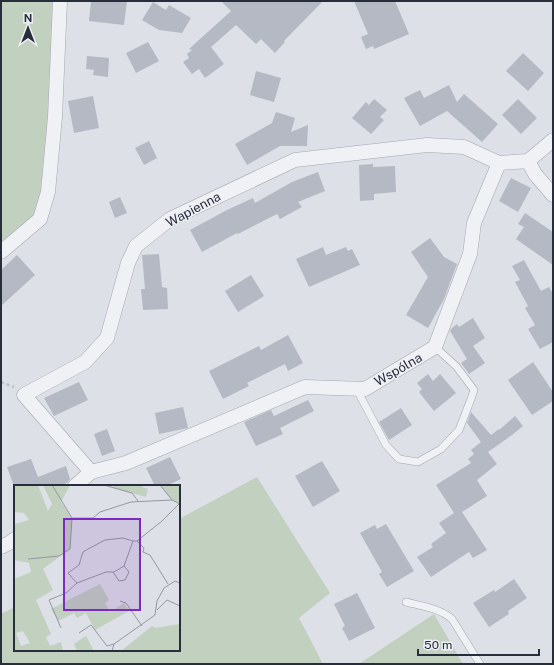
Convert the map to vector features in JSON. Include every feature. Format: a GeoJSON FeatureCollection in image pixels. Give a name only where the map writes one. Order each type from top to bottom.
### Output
{"type":"FeatureCollection","features":[{"type":"Feature","properties":{"kind":"street"},"geometry":{"type":"LineString","coordinates":[[1,252],[40,219],[48,192],[55,117],[60,1]]}},
{"type":"Feature","properties":{"kind":"street"},"geometry":{"type":"LineString","coordinates":[[499,163],[528,161],[553,140]]}},
{"type":"Feature","properties":{"kind":"street","name":"Wapienna"},"geometry":{"type":"LineString","coordinates":[[92,472],[24,395],[85,362],[107,338],[128,263],[136,246],[170,219],[295,160],[426,144],[464,148],[499,163]]}},
{"type":"Feature","properties":{"kind":"street"},"geometry":{"type":"LineString","coordinates":[[528,161],[535,174],[553,195]]}},
{"type":"Feature","properties":{"kind":"street","name":"Wspólna"},"geometry":{"type":"LineString","coordinates":[[76,485],[92,472],[126,463],[305,387],[365,388],[435,347],[470,254],[474,223],[499,163]]}},
{"type":"Feature","properties":{"kind":"street"},"geometry":{"type":"LineString","coordinates":[[1,547],[14,540]]}},
{"type":"Feature","properties":{"kind":"lane"},"geometry":{"type":"LineString","coordinates":[[356,388],[386,445],[399,459],[418,462],[441,449],[459,430],[474,390],[456,366],[435,347]]}},
{"type":"Feature","properties":{"kind":"lane"},"geometry":{"type":"LineString","coordinates":[[406,602],[440,610],[447,614],[452,619],[480,664]]}},
{"type":"Feature","properties":{"kind":"green space"},"geometry":{"type":"Polygon","coordinates":[[[1,1],[60,1],[40,219],[1,252],[1,1]]]}},
{"type":"Feature","properties":{"kind":"green space"},"geometry":{"type":"Polygon","coordinates":[[[257,477],[330,593],[299,618],[323,664],[1,664],[1,614],[14,608],[14,651],[180,651],[180,518],[257,477]]]}},
{"type":"Feature","properties":{"kind":"green space"},"geometry":{"type":"Polygon","coordinates":[[[434,614],[463,664],[359,664],[434,614]]]}},
{"type":"Feature","properties":{"kind":"building"},"geometry":{"type":"Polygon","coordinates":[[[91,1],[127,1],[124,25],[89,21],[91,1]]]}},
{"type":"Feature","properties":{"kind":"building"},"geometry":{"type":"Polygon","coordinates":[[[221,1],[323,1],[284,41],[285,42],[275,53],[261,39],[256,44],[236,25],[211,47],[224,64],[205,78],[199,69],[192,74],[183,62],[189,58],[187,54],[192,50],[189,49],[231,11],[221,1]]]}},
{"type":"Feature","properties":{"kind":"building"},"geometry":{"type":"Polygon","coordinates":[[[354,1],[395,1],[409,34],[374,49],[373,46],[366,49],[361,37],[368,34],[354,1]]]}},
{"type":"Feature","properties":{"kind":"building"},"geometry":{"type":"Polygon","coordinates":[[[153,2],[166,10],[169,5],[191,18],[182,33],[159,30],[142,20],[153,2]]]}},
{"type":"Feature","properties":{"kind":"building"},"geometry":{"type":"Polygon","coordinates":[[[148,42],[159,61],[136,73],[126,53],[148,42]]]}},
{"type":"Feature","properties":{"kind":"building"},"geometry":{"type":"Polygon","coordinates":[[[523,53],[544,73],[528,91],[506,71],[523,53]]]}},
{"type":"Feature","properties":{"kind":"building"},"geometry":{"type":"Polygon","coordinates":[[[87,56],[109,58],[108,77],[93,75],[94,70],[86,69],[87,56]]]}},
{"type":"Feature","properties":{"kind":"building"},"geometry":{"type":"Polygon","coordinates":[[[256,71],[281,78],[274,102],[250,95],[256,71]]]}},
{"type":"Feature","properties":{"kind":"building"},"geometry":{"type":"Polygon","coordinates":[[[449,85],[457,102],[464,94],[498,124],[482,142],[447,111],[420,126],[404,98],[420,90],[424,98],[449,85]]]}},
{"type":"Feature","properties":{"kind":"building"},"geometry":{"type":"Polygon","coordinates":[[[93,96],[99,128],[74,133],[68,101],[93,96]]]}},
{"type":"Feature","properties":{"kind":"building"},"geometry":{"type":"Polygon","coordinates":[[[374,99],[387,110],[380,117],[384,120],[371,134],[352,118],[366,102],[369,105],[374,99]]]}},
{"type":"Feature","properties":{"kind":"building"},"geometry":{"type":"Polygon","coordinates":[[[518,99],[537,118],[521,134],[502,115],[518,99]]]}},
{"type":"Feature","properties":{"kind":"building"},"geometry":{"type":"Polygon","coordinates":[[[276,112],[295,118],[291,132],[308,125],[307,146],[280,146],[247,165],[235,144],[272,123],[276,112]]]}},
{"type":"Feature","properties":{"kind":"building"},"geometry":{"type":"Polygon","coordinates":[[[149,141],[157,158],[144,165],[135,148],[149,141]]]}},
{"type":"Feature","properties":{"kind":"building"},"geometry":{"type":"Polygon","coordinates":[[[373,164],[373,167],[395,166],[396,192],[374,194],[374,200],[360,201],[359,165],[373,164]]]}},
{"type":"Feature","properties":{"kind":"building"},"geometry":{"type":"Polygon","coordinates":[[[318,172],[325,191],[298,202],[302,207],[280,219],[277,214],[202,252],[190,230],[253,198],[255,203],[292,182],[318,172]]]}},
{"type":"Feature","properties":{"kind":"building"},"geometry":{"type":"Polygon","coordinates":[[[511,178],[531,188],[518,212],[499,201],[511,178]]]}},
{"type":"Feature","properties":{"kind":"building"},"geometry":{"type":"Polygon","coordinates":[[[120,197],[127,213],[115,218],[109,202],[120,197]]]}},
{"type":"Feature","properties":{"kind":"building"},"geometry":{"type":"Polygon","coordinates":[[[525,213],[553,232],[553,265],[516,239],[524,227],[518,224],[525,213]]]}},
{"type":"Feature","properties":{"kind":"building"},"geometry":{"type":"Polygon","coordinates":[[[430,238],[444,257],[457,264],[444,299],[428,328],[406,315],[428,277],[411,252],[430,238]]]}},
{"type":"Feature","properties":{"kind":"building"},"geometry":{"type":"Polygon","coordinates":[[[323,247],[326,255],[346,247],[348,251],[352,249],[360,265],[309,287],[296,259],[323,247]]]}},
{"type":"Feature","properties":{"kind":"building"},"geometry":{"type":"Polygon","coordinates":[[[159,254],[162,287],[167,288],[168,309],[143,310],[141,289],[145,289],[142,255],[159,254]]]}},
{"type":"Feature","properties":{"kind":"building"},"geometry":{"type":"Polygon","coordinates":[[[17,255],[35,275],[1,306],[1,270],[17,255]]]}},
{"type":"Feature","properties":{"kind":"building"},"geometry":{"type":"Polygon","coordinates":[[[524,260],[541,291],[549,287],[553,294],[553,342],[540,349],[528,329],[535,325],[525,308],[528,306],[515,282],[520,280],[512,266],[524,260]]]}},
{"type":"Feature","properties":{"kind":"building"},"geometry":{"type":"Polygon","coordinates":[[[251,275],[264,296],[238,312],[225,291],[251,275]]]}},
{"type":"Feature","properties":{"kind":"building"},"geometry":{"type":"Polygon","coordinates":[[[473,318],[485,338],[473,346],[485,363],[469,374],[461,363],[467,359],[450,331],[457,324],[459,327],[473,318]]]}},
{"type":"Feature","properties":{"kind":"building"},"geometry":{"type":"Polygon","coordinates":[[[288,335],[303,363],[288,371],[285,364],[247,383],[249,386],[223,399],[209,371],[259,346],[261,350],[288,335]]]}},
{"type":"Feature","properties":{"kind":"building"},"geometry":{"type":"Polygon","coordinates":[[[533,362],[553,392],[553,401],[532,415],[508,380],[533,362]]]}},
{"type":"Feature","properties":{"kind":"building"},"geometry":{"type":"Polygon","coordinates":[[[428,374],[433,381],[440,374],[456,393],[434,411],[419,392],[422,389],[417,383],[428,374]]]}},
{"type":"Feature","properties":{"kind":"building"},"geometry":{"type":"Polygon","coordinates":[[[79,382],[88,400],[54,416],[44,398],[79,382]]]}},
{"type":"Feature","properties":{"kind":"building"},"geometry":{"type":"Polygon","coordinates":[[[308,400],[314,411],[280,428],[283,434],[256,446],[244,422],[271,410],[274,416],[308,400]]]}},
{"type":"Feature","properties":{"kind":"building"},"geometry":{"type":"Polygon","coordinates":[[[183,407],[188,428],[159,434],[155,413],[183,407]]]}},
{"type":"Feature","properties":{"kind":"building"},"geometry":{"type":"Polygon","coordinates":[[[401,408],[412,425],[389,440],[379,422],[401,408]]]}},
{"type":"Feature","properties":{"kind":"building"},"geometry":{"type":"Polygon","coordinates":[[[471,412],[491,435],[515,416],[523,426],[488,452],[497,464],[477,480],[487,496],[462,512],[487,550],[473,558],[469,552],[431,577],[417,557],[433,547],[431,544],[446,533],[439,523],[454,513],[436,485],[471,463],[468,459],[474,454],[471,450],[481,442],[467,423],[471,412]]]}},
{"type":"Feature","properties":{"kind":"building"},"geometry":{"type":"Polygon","coordinates":[[[107,429],[115,451],[102,456],[94,434],[107,429]]]}},
{"type":"Feature","properties":{"kind":"building"},"geometry":{"type":"Polygon","coordinates":[[[170,457],[181,479],[168,485],[154,485],[146,468],[170,457]]]}},
{"type":"Feature","properties":{"kind":"building"},"geometry":{"type":"Polygon","coordinates":[[[31,459],[38,477],[66,466],[70,479],[67,483],[61,485],[14,486],[7,467],[31,459]]]}},
{"type":"Feature","properties":{"kind":"building"},"geometry":{"type":"Polygon","coordinates":[[[322,461],[340,491],[313,507],[295,476],[322,461]]]}},
{"type":"Feature","properties":{"kind":"building"},"geometry":{"type":"Polygon","coordinates":[[[386,524],[414,571],[387,587],[379,574],[382,572],[360,533],[375,525],[377,529],[386,524]]]}},
{"type":"Feature","properties":{"kind":"building"},"geometry":{"type":"Polygon","coordinates":[[[514,579],[527,598],[508,611],[509,614],[489,627],[473,603],[494,590],[495,592],[514,579]]]}},
{"type":"Feature","properties":{"kind":"building"},"geometry":{"type":"Polygon","coordinates":[[[357,593],[375,628],[349,641],[342,628],[345,626],[334,604],[357,593]]]}}]}
